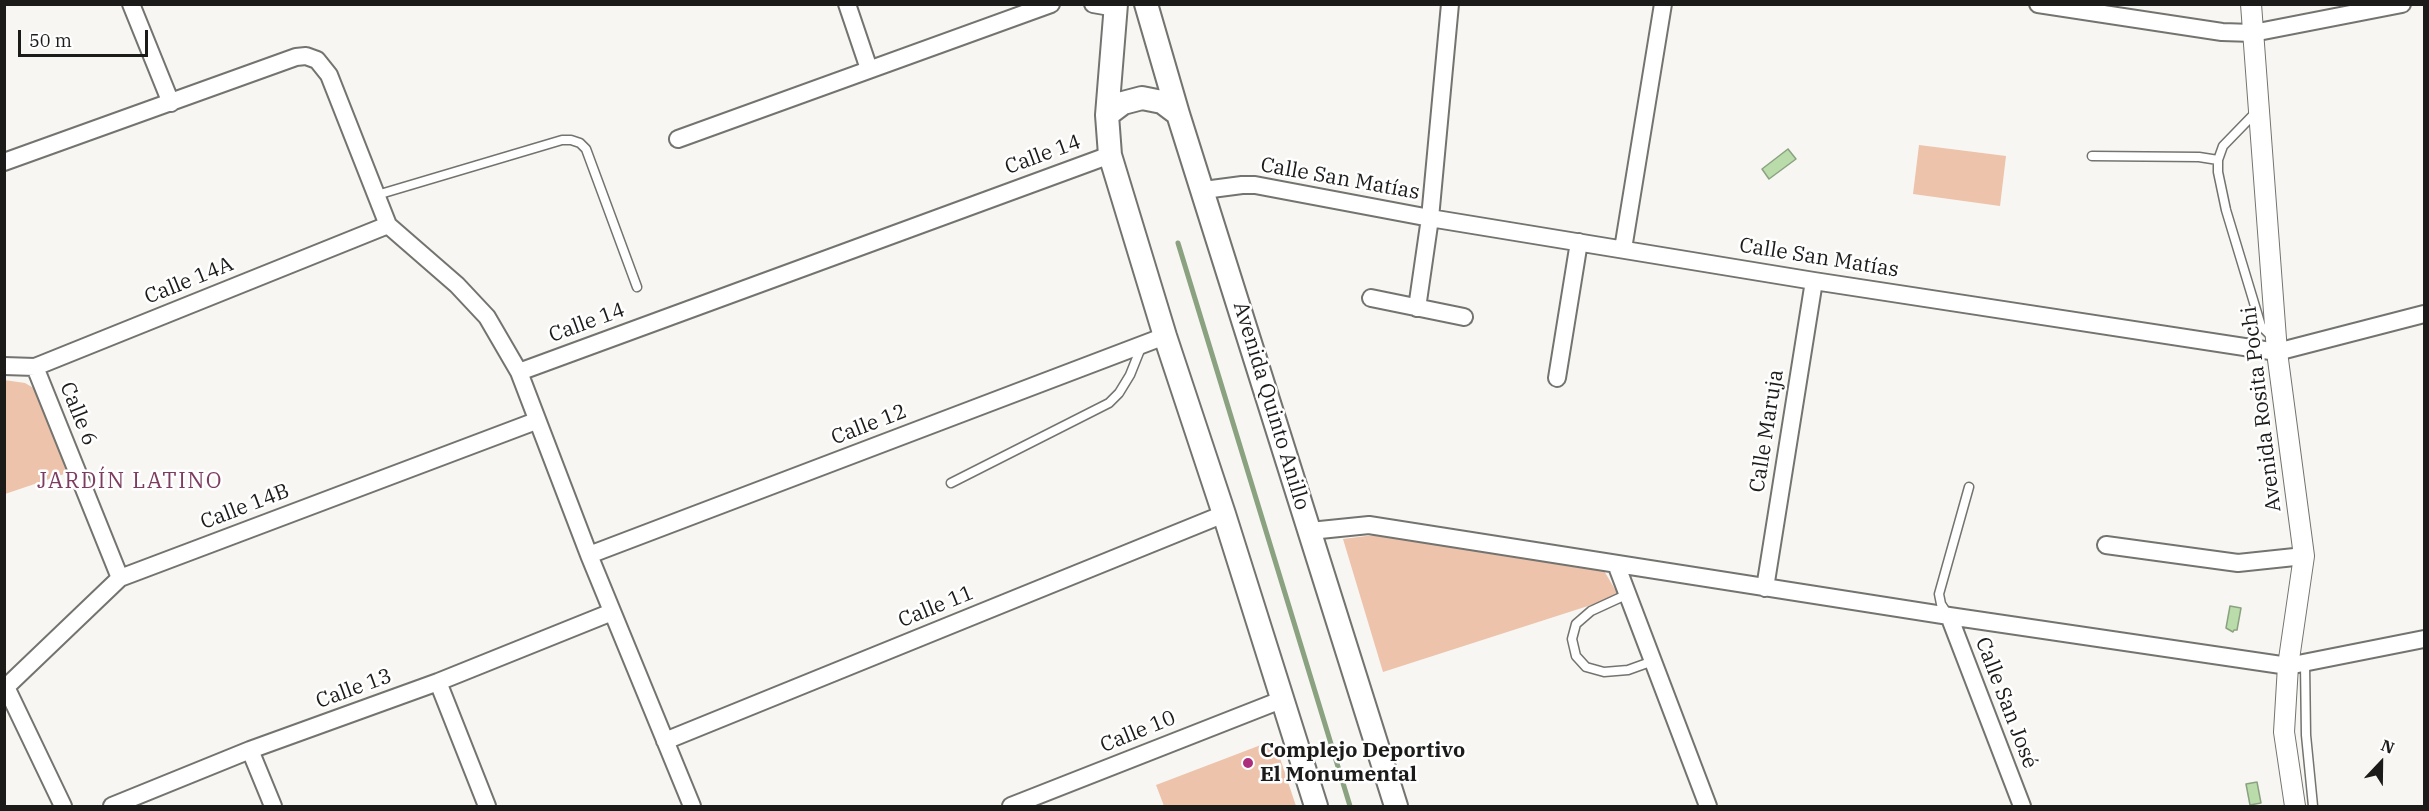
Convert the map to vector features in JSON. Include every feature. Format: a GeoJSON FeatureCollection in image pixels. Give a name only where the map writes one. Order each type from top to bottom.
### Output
{"type":"FeatureCollection","features":[{"type":"Feature","properties":{"kind":"main road","name":"Avenida Quinto Anillo"},"geometry":{"type":"LineString","coordinates":[[1146,4],[1178,114],[1204,190],[1396,807]]}},
{"type":"Feature","properties":{"kind":"main road"},"geometry":{"type":"LineString","coordinates":[[1116,6],[1107,115],[1110,155],[1165,336],[1224,514],[1316,807]]}},
{"type":"Feature","properties":{"kind":"main road"},"geometry":{"type":"LineString","coordinates":[[1107,115],[1123,103],[1142,98],[1162,102],[1178,114]]}},
{"type":"Feature","properties":{"kind":"street"},"geometry":{"type":"LineString","coordinates":[[131,4],[171,103]]}},
{"type":"Feature","properties":{"kind":"street"},"geometry":{"type":"LineString","coordinates":[[847,4],[869,69]]}},
{"type":"Feature","properties":{"kind":"street"},"geometry":{"type":"LineString","coordinates":[[678,139],[1051,4]]}},
{"type":"Feature","properties":{"kind":"street"},"geometry":{"type":"LineString","coordinates":[[1093,4],[1116,6]]}},
{"type":"Feature","properties":{"kind":"street"},"geometry":{"type":"LineString","coordinates":[[1417,308],[1430,218],[1450,4]]}},
{"type":"Feature","properties":{"kind":"street"},"geometry":{"type":"LineString","coordinates":[[1623,249],[1663,4]]}},
{"type":"Feature","properties":{"kind":"street"},"geometry":{"type":"LineString","coordinates":[[2038,4],[2070,7],[2222,32],[2253,33],[2402,4]]}},
{"type":"Feature","properties":{"kind":"street","name":"Avenida Rosita Pochi"},"geometry":{"type":"LineString","coordinates":[[2251,4],[2277,347],[2304,556],[2297,664],[2284,732],[2295,807]]}},
{"type":"Feature","properties":{"kind":"street"},"geometry":{"type":"LineString","coordinates":[[4,162],[296,57],[306,56],[317,60],[329,75],[388,225],[458,285],[487,317],[519,372],[589,555],[692,807]]}},
{"type":"Feature","properties":{"kind":"street","name":"Calle 14"},"geometry":{"type":"LineString","coordinates":[[519,372],[1110,155]]}},
{"type":"Feature","properties":{"kind":"street","name":"Calle San Matías"},"geometry":{"type":"LineString","coordinates":[[1204,190],[1255,185],[1430,218],[1814,280],[2277,347],[2424,315]]}},
{"type":"Feature","properties":{"kind":"street","name":"Calle 14A"},"geometry":{"type":"LineString","coordinates":[[4,366],[34,368],[388,225]]}},
{"type":"Feature","properties":{"kind":"street"},"geometry":{"type":"LineString","coordinates":[[1557,378],[1579,242]]}},
{"type":"Feature","properties":{"kind":"street","name":"Calle Maruja"},"geometry":{"type":"LineString","coordinates":[[1765,588],[1814,280]]}},
{"type":"Feature","properties":{"kind":"street"},"geometry":{"type":"LineString","coordinates":[[1371,298],[1464,317]]}},
{"type":"Feature","properties":{"kind":"street","name":"Calle 12"},"geometry":{"type":"LineString","coordinates":[[589,555],[1165,336]]}},
{"type":"Feature","properties":{"kind":"street","name":"Calle 6"},"geometry":{"type":"LineString","coordinates":[[34,368],[120,578]]}},
{"type":"Feature","properties":{"kind":"street","name":"Calle 14B"},"geometry":{"type":"LineString","coordinates":[[5,688],[120,578],[536,421]]}},
{"type":"Feature","properties":{"kind":"street","name":"Calle 11"},"geometry":{"type":"LineString","coordinates":[[665,741],[1224,514]]}},
{"type":"Feature","properties":{"kind":"street"},"geometry":{"type":"LineString","coordinates":[[1310,531],[1369,525],[1949,616],[2297,664],[2424,639]]}},
{"type":"Feature","properties":{"kind":"street"},"geometry":{"type":"LineString","coordinates":[[2106,545],[2238,562],[2304,556]]}},
{"type":"Feature","properties":{"kind":"street"},"geometry":{"type":"LineString","coordinates":[[1616,564],[1708,807]]}},
{"type":"Feature","properties":{"kind":"street","name":"Calle 13"},"geometry":{"type":"LineString","coordinates":[[112,807],[250,750],[438,682],[612,612]]}},
{"type":"Feature","properties":{"kind":"street","name":"Calle San José"},"geometry":{"type":"LineString","coordinates":[[1949,616],[2022,807]]}},
{"type":"Feature","properties":{"kind":"street"},"geometry":{"type":"LineString","coordinates":[[438,682],[487,807]]}},
{"type":"Feature","properties":{"kind":"street"},"geometry":{"type":"LineString","coordinates":[[5,688],[63,807]]}},
{"type":"Feature","properties":{"kind":"street","name":"Calle 10"},"geometry":{"type":"LineString","coordinates":[[1011,807],[1281,700]]}},
{"type":"Feature","properties":{"kind":"street"},"geometry":{"type":"LineString","coordinates":[[250,750],[273,807]]}},
{"type":"Feature","properties":{"kind":"lane"},"geometry":{"type":"LineString","coordinates":[[2259,110],[2223,146],[2218,160],[2218,172],[2226,210],[2262,326],[2277,347]]}},
{"type":"Feature","properties":{"kind":"lane"},"geometry":{"type":"LineString","coordinates":[[377,195],[562,140],[572,140],[580,143],[586,150],[637,287]]}},
{"type":"Feature","properties":{"kind":"lane"},"geometry":{"type":"LineString","coordinates":[[2092,156],[2199,157],[2218,160]]}},
{"type":"Feature","properties":{"kind":"lane"},"geometry":{"type":"LineString","coordinates":[[951,483],[1109,403],[1131,375],[1142,345]]}},
{"type":"Feature","properties":{"kind":"lane"},"geometry":{"type":"LineString","coordinates":[[1949,616],[1941,604],[1939,594],[1969,487]]}},
{"type":"Feature","properties":{"kind":"lane"},"geometry":{"type":"LineString","coordinates":[[1628,594],[1591,610],[1576,624],[1572,639],[1576,656],[1586,667],[1604,672],[1628,670],[1653,661]]}},
{"type":"Feature","properties":{"kind":"lane"},"geometry":{"type":"LineString","coordinates":[[2297,664],[2313,807]]}},
{"type":"Feature","properties":{"kind":"shaded area"},"geometry":{"type":"Polygon","coordinates":[[[1919,145],[2006,156],[2000,206],[1913,194],[1919,145]]]}},
{"type":"Feature","properties":{"kind":"shaded area"},"geometry":{"type":"Polygon","coordinates":[[[1788,149],[1796,159],[1769,179],[1762,169],[1788,149]]]}},
{"type":"Feature","properties":{"kind":"shaded area"},"geometry":{"type":"Polygon","coordinates":[[[4,380],[25,383],[37,390],[73,471],[5,494],[4,380]]]}},
{"type":"Feature","properties":{"kind":"shaded area"},"geometry":{"type":"Polygon","coordinates":[[[1390,533],[1603,569],[1619,596],[1383,672],[1343,539],[1390,533]]]}},
{"type":"Feature","properties":{"kind":"shaded area"},"geometry":{"type":"Polygon","coordinates":[[[2230,606],[2241,608],[2237,630],[2233,632],[2226,628],[2230,606]]]}},
{"type":"Feature","properties":{"kind":"shaded area","name":"Complejo Deportivo El Monumental"},"geometry":{"type":"Polygon","coordinates":[[[1274,740],[1296,806],[1164,806],[1156,785],[1274,740]]]}},
{"type":"Feature","properties":{"kind":"shaded area"},"geometry":{"type":"Polygon","coordinates":[[[2257,782],[2261,803],[2250,805],[2246,784],[2257,782]]]}},
{"type":"Feature","properties":{"kind":"waterway"},"geometry":{"type":"LineString","coordinates":[[1178,243],[1350,806]]}},
{"type":"Feature","properties":{"kind":"place","name":"Complejo Deportivo El Monumental"},"geometry":{"type":"Point","coordinates":[1248,763]}},
{"type":"Feature","properties":{"kind":"district","name":"JARDÍN LATINO"},"geometry":{"type":"Point","coordinates":[130,482]}}]}
